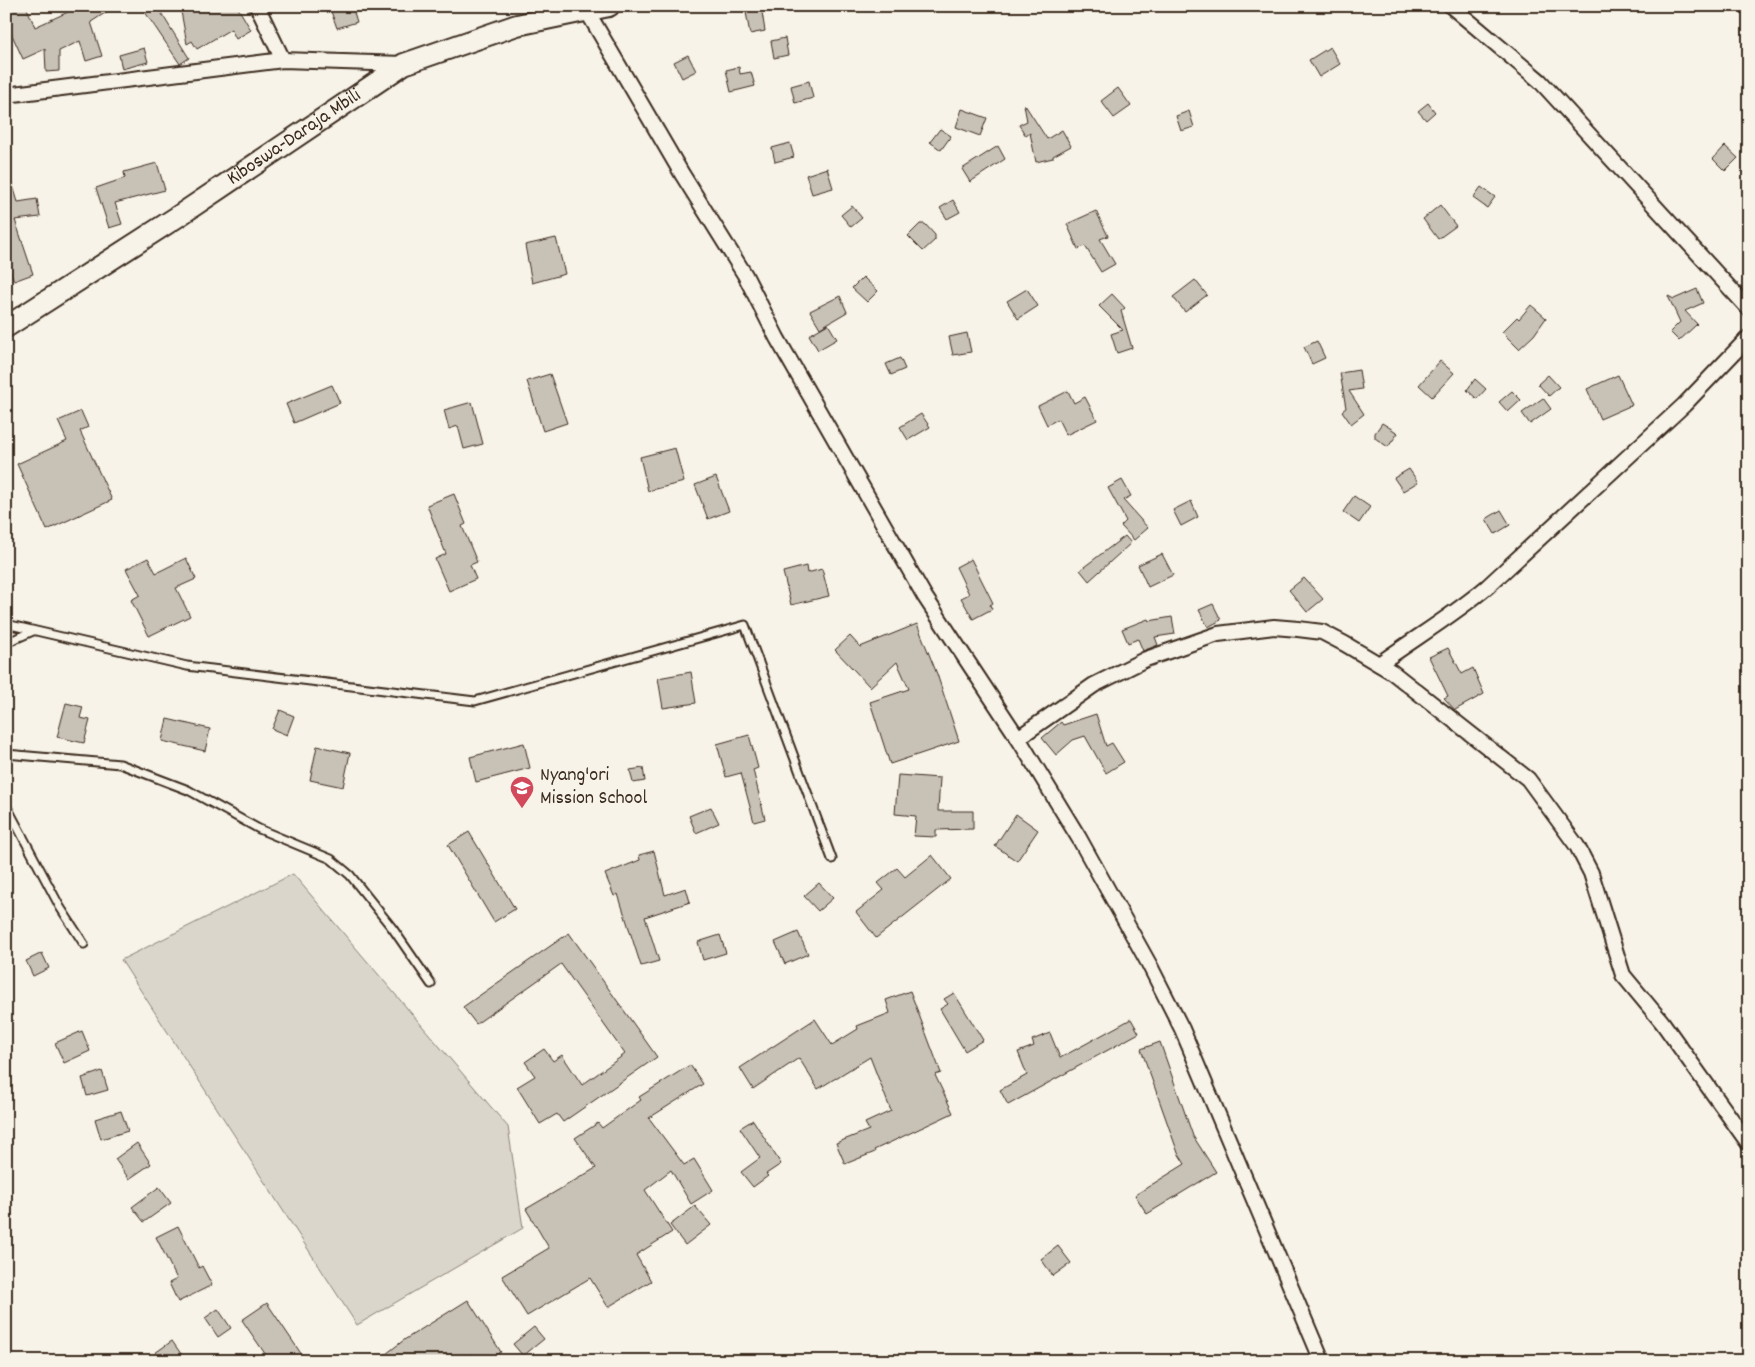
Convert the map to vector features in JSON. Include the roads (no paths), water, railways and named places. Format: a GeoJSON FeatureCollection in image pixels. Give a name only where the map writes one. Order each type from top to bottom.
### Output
{"type":"FeatureCollection","features":[{"type":"Feature","properties":{"kind":"main road","name":"Kiboswa-Daraja Mbili"},"geometry":{"type":"LineString","coordinates":[[6,327],[177,218],[404,64],[517,25],[609,6]]}},
{"type":"Feature","properties":{"kind":"street"},"geometry":{"type":"LineString","coordinates":[[257,6],[283,60]]}},
{"type":"Feature","properties":{"kind":"street"},"geometry":{"type":"LineString","coordinates":[[1451,6],[1540,81],[1749,309]]}},
{"type":"Feature","properties":{"kind":"street"},"geometry":{"type":"LineString","coordinates":[[587,11],[682,174],[745,275],[777,338],[925,597],[1018,738],[1084,846],[1150,964],[1178,1021],[1322,1361]]}},
{"type":"Feature","properties":{"kind":"street"},"geometry":{"type":"LineString","coordinates":[[6,95],[75,84],[283,60],[404,64]]}},
{"type":"Feature","properties":{"kind":"street"},"geometry":{"type":"LineString","coordinates":[[1379,664],[1440,620],[1466,605],[1488,586],[1684,405],[1749,337]]}},
{"type":"Feature","properties":{"kind":"street"},"geometry":{"type":"LineString","coordinates":[[1018,738],[1094,685],[1146,659],[1218,634],[1274,627],[1322,632],[1392,672],[1528,778],[1577,846],[1591,874],[1623,975],[1662,1022],[1749,1144]]}},
{"type":"Feature","properties":{"kind":"lane"},"geometry":{"type":"LineString","coordinates":[[6,624],[188,666],[475,701],[745,625],[832,860]]}},
{"type":"Feature","properties":{"kind":"lane"},"geometry":{"type":"LineString","coordinates":[[6,643],[32,631]]}},
{"type":"Feature","properties":{"kind":"lane"},"geometry":{"type":"LineString","coordinates":[[6,754],[120,764],[188,790],[260,828],[332,859],[350,875],[381,913],[431,984]]}},
{"type":"Feature","properties":{"kind":"lane"},"geometry":{"type":"LineString","coordinates":[[6,805],[60,908],[84,944]]}},
{"type":"Feature","properties":{"kind":"place","name":"Nyang'ori Mission School"},"geometry":{"type":"Point","coordinates":[522,809]}}]}
